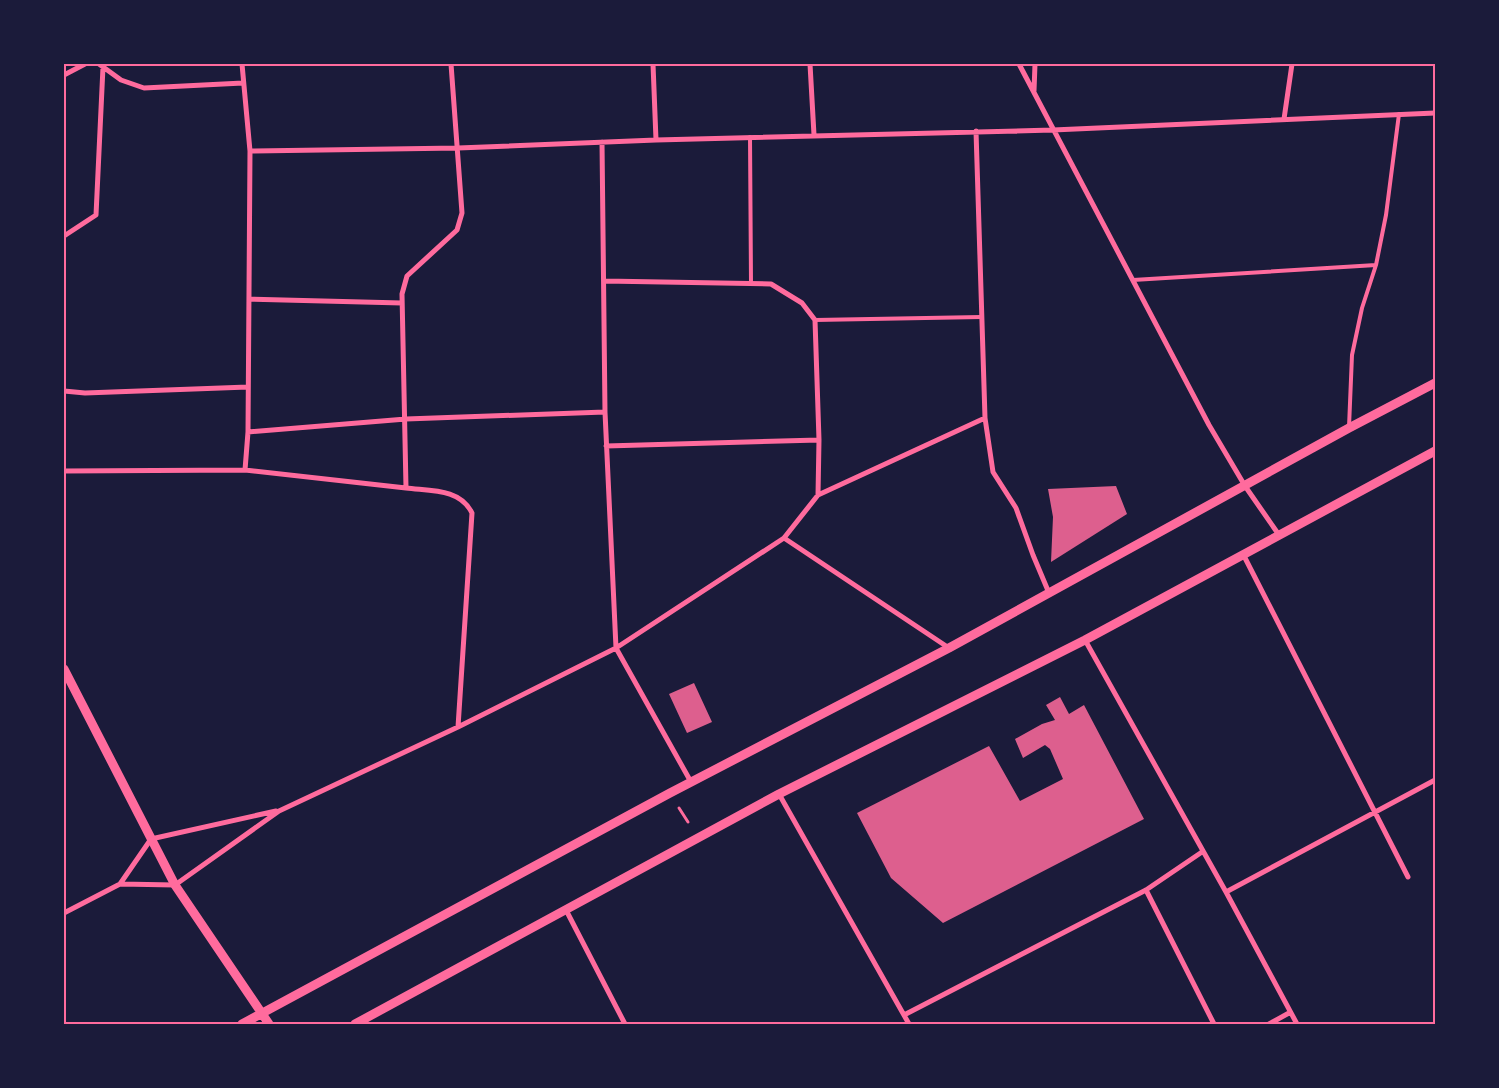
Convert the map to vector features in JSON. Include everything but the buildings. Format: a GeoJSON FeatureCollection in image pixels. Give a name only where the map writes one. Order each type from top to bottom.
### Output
{"type":"FeatureCollection","features":[{"type":"Feature","properties":{"kind":"street"},"geometry":{"type":"LineString","coordinates":[[64,75],[85,64]]}},
{"type":"Feature","properties":{"kind":"street"},"geometry":{"type":"LineString","coordinates":[[242,64],[250,150],[248,432],[245,470]]}},
{"type":"Feature","properties":{"kind":"street"},"geometry":{"type":"LineString","coordinates":[[406,488],[402,303],[407,276],[457,230],[462,213],[451,64]]}},
{"type":"Feature","properties":{"kind":"street"},"geometry":{"type":"LineString","coordinates":[[653,64],[656,140]]}},
{"type":"Feature","properties":{"kind":"street"},"geometry":{"type":"LineString","coordinates":[[810,64],[814,136]]}},
{"type":"Feature","properties":{"kind":"street"},"geometry":{"type":"LineString","coordinates":[[1018,64],[1209,425],[1245,486],[1279,534]]}},
{"type":"Feature","properties":{"kind":"street"},"geometry":{"type":"LineString","coordinates":[[1034,64],[1034,93]]}},
{"type":"Feature","properties":{"kind":"street"},"geometry":{"type":"LineString","coordinates":[[1284,119],[1292,64]]}},
{"type":"Feature","properties":{"kind":"street"},"geometry":{"type":"LineString","coordinates":[[101,65],[121,80],[144,88],[243,82]]}},
{"type":"Feature","properties":{"kind":"street"},"geometry":{"type":"LineString","coordinates":[[64,236],[96,215],[101,65]]}},
{"type":"Feature","properties":{"kind":"street"},"geometry":{"type":"LineString","coordinates":[[250,150],[458,148],[750,137],[1053,130],[1435,113]]}},
{"type":"Feature","properties":{"kind":"street"},"geometry":{"type":"LineString","coordinates":[[976,131],[985,418],[993,472],[1016,508],[1049,593]]}},
{"type":"Feature","properties":{"kind":"street"},"geometry":{"type":"LineString","coordinates":[[602,142],[605,412],[616,648],[691,783]]}},
{"type":"Feature","properties":{"kind":"street"},"geometry":{"type":"LineString","coordinates":[[604,281],[771,284],[802,303],[815,320],[819,440],[818,495]]}},
{"type":"Feature","properties":{"kind":"street"},"geometry":{"type":"LineString","coordinates":[[248,299],[402,303]]}},
{"type":"Feature","properties":{"kind":"street"},"geometry":{"type":"LineString","coordinates":[[242,1024],[670,793],[949,648],[1349,428],[1435,383]]}},
{"type":"Feature","properties":{"kind":"street"},"geometry":{"type":"LineString","coordinates":[[64,391],[85,393],[248,387]]}},
{"type":"Feature","properties":{"kind":"street"},"geometry":{"type":"LineString","coordinates":[[248,432],[406,419],[605,412]]}},
{"type":"Feature","properties":{"kind":"street"},"geometry":{"type":"LineString","coordinates":[[120,884],[174,885],[279,811],[458,728],[616,648],[784,538],[818,495],[985,418]]}},
{"type":"Feature","properties":{"kind":"street"},"geometry":{"type":"LineString","coordinates":[[606,446],[819,440]]}},
{"type":"Feature","properties":{"kind":"street"},"geometry":{"type":"LineString","coordinates":[[356,1024],[779,794],[1085,640],[1435,451]]}},
{"type":"Feature","properties":{"kind":"street"},"geometry":{"type":"LineString","coordinates":[[64,471],[245,470],[450,493],[467,503],[472,513],[458,728]]}},
{"type":"Feature","properties":{"kind":"street"},"geometry":{"type":"LineString","coordinates":[[784,538],[949,648]]}},
{"type":"Feature","properties":{"kind":"street"},"geometry":{"type":"LineString","coordinates":[[1243,554],[1408,877]]}},
{"type":"Feature","properties":{"kind":"street"},"geometry":{"type":"LineString","coordinates":[[1085,640],[1226,892],[1289,1013],[1297,1024]]}},
{"type":"Feature","properties":{"kind":"street"},"geometry":{"type":"LineString","coordinates":[[64,669],[174,885],[269,1024]]}},
{"type":"Feature","properties":{"kind":"street"},"geometry":{"type":"LineString","coordinates":[[1226,892],[1435,780]]}},
{"type":"Feature","properties":{"kind":"street"},"geometry":{"type":"LineString","coordinates":[[779,794],[908,1024]]}},
{"type":"Feature","properties":{"kind":"street"},"geometry":{"type":"LineString","coordinates":[[64,913],[120,884],[151,839],[279,811]]}},
{"type":"Feature","properties":{"kind":"street"},"geometry":{"type":"LineString","coordinates":[[904,1015],[1146,890],[1202,852]]}},
{"type":"Feature","properties":{"kind":"street"},"geometry":{"type":"LineString","coordinates":[[1146,890],[1214,1024]]}},
{"type":"Feature","properties":{"kind":"street"},"geometry":{"type":"LineString","coordinates":[[566,910],[625,1024]]}},
{"type":"Feature","properties":{"kind":"street"},"geometry":{"type":"LineString","coordinates":[[1269,1024],[1289,1013]]}},
{"type":"Feature","properties":{"kind":"lane"},"geometry":{"type":"LineString","coordinates":[[1349,428],[1352,355],[1362,308],[1376,265],[1386,215],[1399,114]]}},
{"type":"Feature","properties":{"kind":"lane"},"geometry":{"type":"LineString","coordinates":[[750,137],[751,283]]}},
{"type":"Feature","properties":{"kind":"lane"},"geometry":{"type":"LineString","coordinates":[[1133,280],[1376,265]]}},
{"type":"Feature","properties":{"kind":"lane"},"geometry":{"type":"LineString","coordinates":[[815,320],[981,317]]}},
{"type":"Feature","properties":{"kind":"path"},"geometry":{"type":"LineString","coordinates":[[670,793],[698,838]]}}]}
